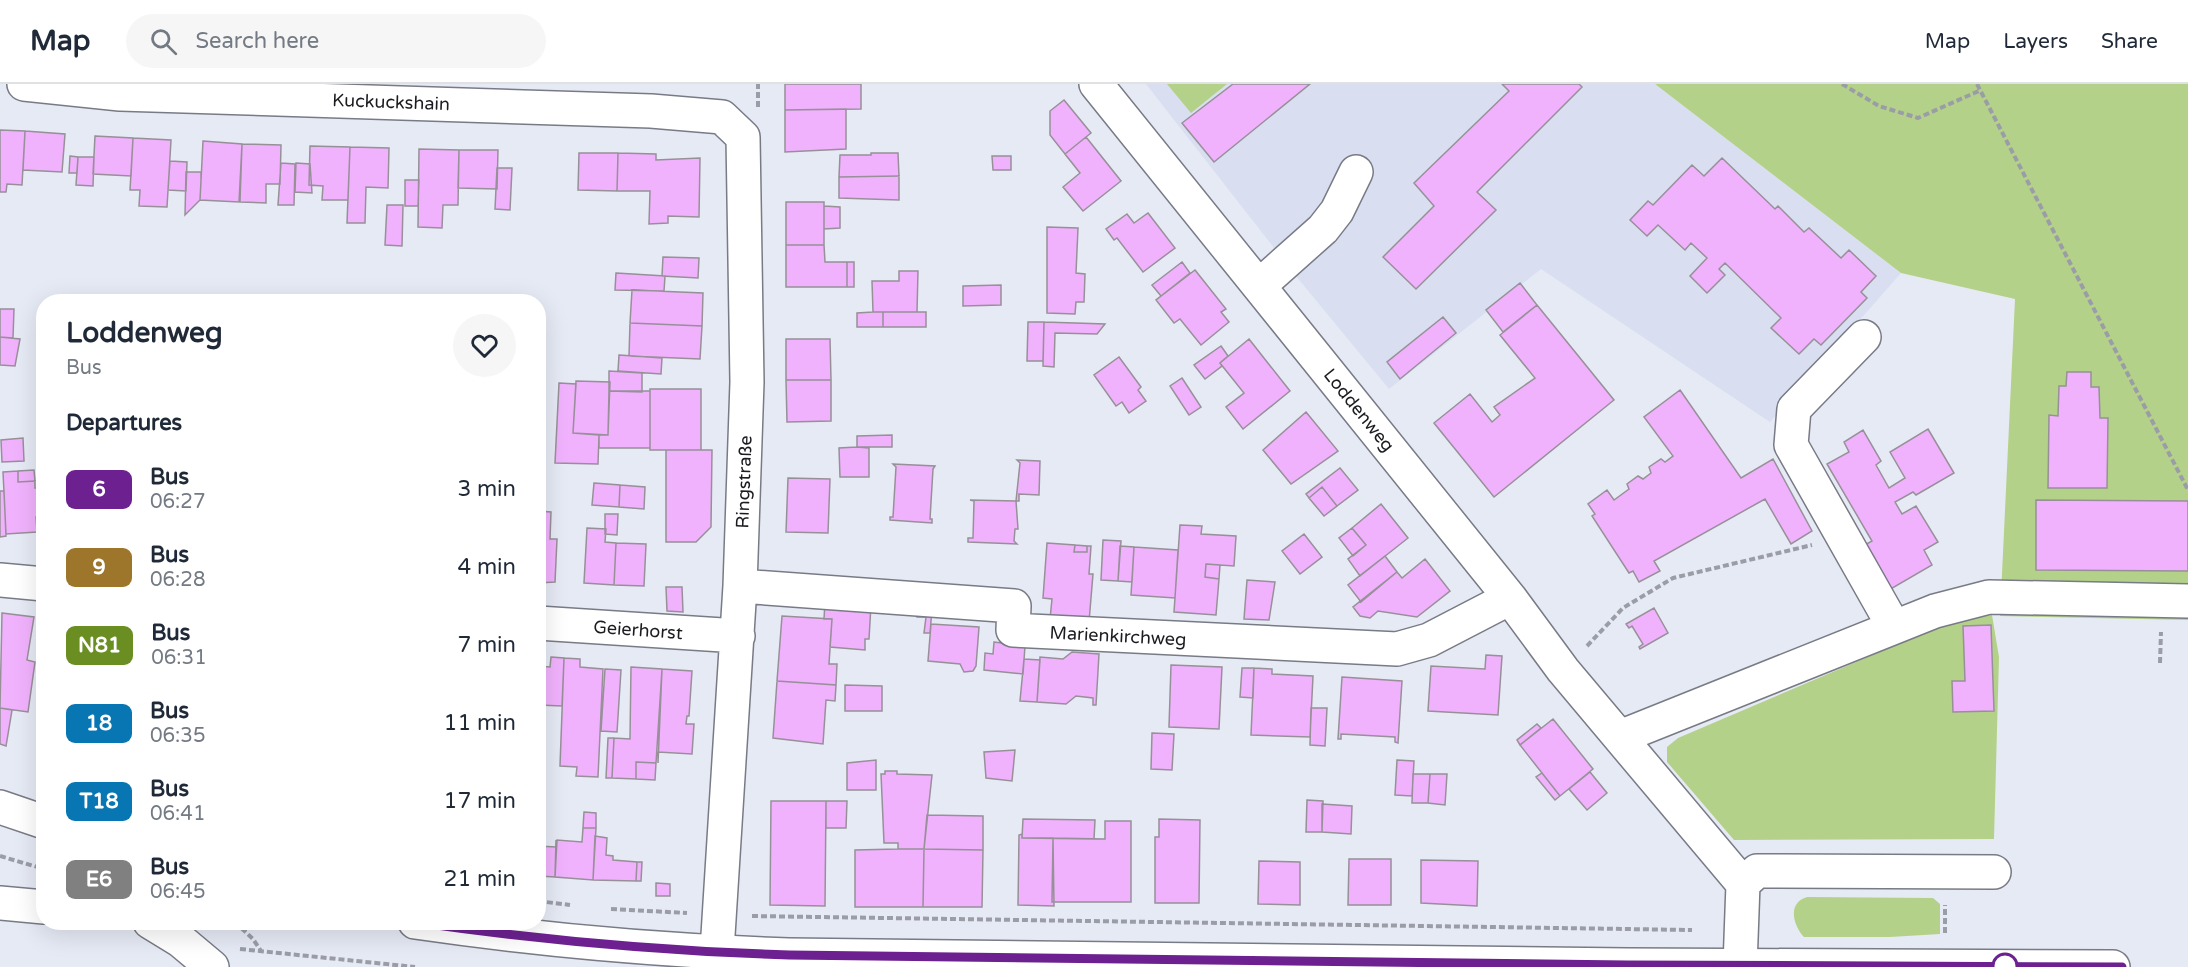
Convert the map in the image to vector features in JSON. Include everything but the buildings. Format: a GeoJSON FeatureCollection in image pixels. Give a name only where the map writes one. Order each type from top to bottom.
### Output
{"type":"FeatureCollection","features":[{"type":"Feature","properties":{"kind":"street","name":"Kuckuckshain"},"geometry":{"type":"LineString","coordinates":[[24,84],[120,94],[651,97]]}},
{"type":"Feature","properties":{"kind":"street","name":"Loddenweg"},"geometry":{"type":"LineString","coordinates":[[1096,84],[1510,598],[1563,670],[1743,884]]}},
{"type":"Feature","properties":{"kind":"street","name":"Ringstraße"},"geometry":{"type":"LineString","coordinates":[[651,97],[722,117],[742,137],[747,382],[738,636],[716,960]]}},
{"type":"Feature","properties":{"kind":"street"},"geometry":{"type":"LineString","coordinates":[[1259,286],[1323,229],[1337,211],[1356,172]]}},
{"type":"Feature","properties":{"kind":"street"},"geometry":{"type":"LineString","coordinates":[[1864,337],[1794,409],[1791,445],[1894,627]]}},
{"type":"Feature","properties":{"kind":"street"},"geometry":{"type":"LineString","coordinates":[[0,580],[36,583]]}},
{"type":"Feature","properties":{"kind":"street","name":"Marienkirchweg"},"geometry":{"type":"LineString","coordinates":[[740,586],[1014,606],[1013,630],[1397,649],[1429,640],[1510,598]]}},
{"type":"Feature","properties":{"kind":"street"},"geometry":{"type":"LineString","coordinates":[[1620,737],[1935,611],[1989,597],[2188,601]]}},
{"type":"Feature","properties":{"kind":"street","name":"Geierhorst"},"geometry":{"type":"LineString","coordinates":[[546,624],[738,636]]}},
{"type":"Feature","properties":{"kind":"street"},"geometry":{"type":"LineString","coordinates":[[0,807],[36,819]]}},
{"type":"Feature","properties":{"kind":"street"},"geometry":{"type":"LineString","coordinates":[[1740,966],[1743,884],[1757,871],[1994,872]]}},
{"type":"Feature","properties":{"kind":"street"},"geometry":{"type":"LineString","coordinates":[[0,903],[36,906]]}},
{"type":"Feature","properties":{"kind":"street"},"geometry":{"type":"LineString","coordinates":[[164,930],[181,940],[212,967]]}},
{"type":"Feature","properties":{"kind":"street"},"geometry":{"type":"LineString","coordinates":[[470,930],[716,960],[2113,967]]}},
{"type":"Feature","properties":{"kind":"path"},"geometry":{"type":"LineString","coordinates":[[1842,84],[1879,106],[1918,118],[1981,90]]}},
{"type":"Feature","properties":{"kind":"path"},"geometry":{"type":"LineString","coordinates":[[1977,84],[2188,490]]}},
{"type":"Feature","properties":{"kind":"path"},"geometry":{"type":"LineString","coordinates":[[1563,670],[1623,608],[1673,578],[1809,548],[1837,528]]}},
{"type":"Feature","properties":{"kind":"path"},"geometry":{"type":"LineString","coordinates":[[0,856],[36,867]]}},
{"type":"Feature","properties":{"kind":"path"},"geometry":{"type":"LineString","coordinates":[[546,902],[580,906]]}},
{"type":"Feature","properties":{"kind":"path"},"geometry":{"type":"LineString","coordinates":[[601,908],[841,919],[1680,929],[1741,933]]}},
{"type":"Feature","properties":{"kind":"path"},"geometry":{"type":"LineString","coordinates":[[243,930],[253,939],[261,952],[415,967]]}},
{"type":"Feature","properties":{"kind":"shaded area"},"geometry":{"type":"Polygon","coordinates":[[[1146,84],[1655,84],[1901,273],[1770,422],[1541,269],[1389,389],[1296,276],[1146,84]]]}},
{"type":"Feature","properties":{"kind":"green space"},"geometry":{"type":"Polygon","coordinates":[[[1167,84],[1227,84],[1191,113],[1167,84]]]}},
{"type":"Feature","properties":{"kind":"green space"},"geometry":{"type":"Polygon","coordinates":[[[1655,84],[2188,84],[2188,620],[2000,616],[2015,299],[1901,273],[1655,84]]]}},
{"type":"Feature","properties":{"kind":"green space"},"geometry":{"type":"Polygon","coordinates":[[[1992,615],[1999,657],[1994,839],[1734,840],[1667,762],[1667,747],[1678,738],[1950,622],[1992,615]]]}},
{"type":"Feature","properties":{"kind":"green space"},"geometry":{"type":"Polygon","coordinates":[[[1807,897],[1933,898],[1940,904],[1940,934],[1890,937],[1804,937],[1797,927],[1794,909],[1801,900],[1807,897]]]}},
{"type":"Feature","properties":{"kind":"bus line","name":"6"},"geometry":{"type":"LineString","coordinates":[[470,930],[524,938],[644,948],[789,955],[1628,965],[2122,967]]}}]}
